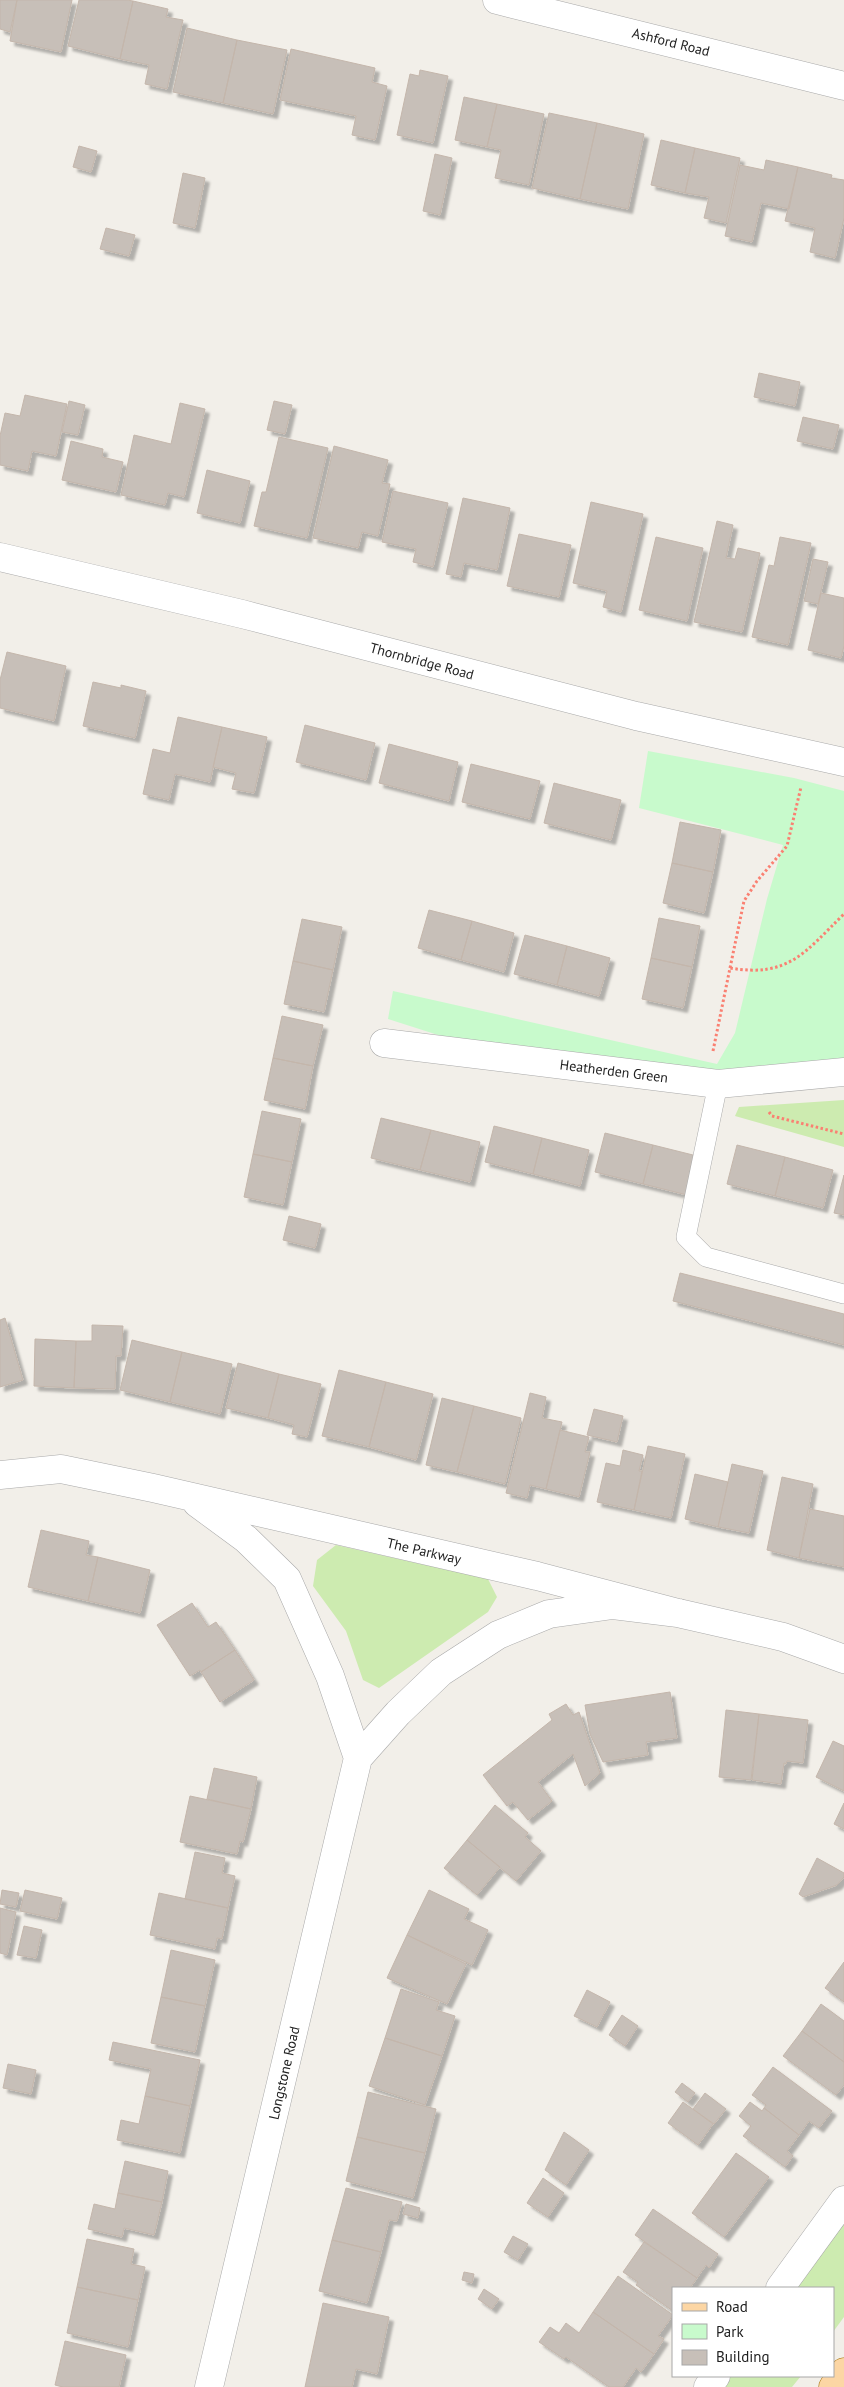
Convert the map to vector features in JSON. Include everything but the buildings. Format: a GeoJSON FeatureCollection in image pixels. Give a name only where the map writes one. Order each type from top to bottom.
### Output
{"type":"FeatureCollection","features":[{"type":"Feature","properties":{"kind":"main road"},"geometry":{"type":"LineString","coordinates":[[833,2387],[844,2372]]}},
{"type":"Feature","properties":{"kind":"street","name":"Ashford Road"},"geometry":{"type":"LineString","coordinates":[[497,0],[844,86]]}},
{"type":"Feature","properties":{"kind":"street","name":"Thornbridge Road"},"geometry":{"type":"LineString","coordinates":[[0,556],[242,614],[636,716],[844,762]]}},
{"type":"Feature","properties":{"kind":"street","name":"Heatherden Green"},"geometry":{"type":"LineString","coordinates":[[384,1043],[721,1083],[844,1072]]}},
{"type":"Feature","properties":{"kind":"street","name":"The Parkway"},"geometry":{"type":"LineString","coordinates":[[0,1475],[60,1469],[187,1495],[316,1527],[537,1576],[678,1613],[783,1636],[844,1659]]}},
{"type":"Feature","properties":{"kind":"street"},"geometry":{"type":"LineString","coordinates":[[187,1495],[246,1539],[287,1579],[330,1676],[358,1758],[398,1713],[441,1672],[498,1635],[549,1614],[613,1605],[678,1613]]}},
{"type":"Feature","properties":{"kind":"street","name":"Longstone Road"},"geometry":{"type":"LineString","coordinates":[[209,2387],[358,1758]]}},
{"type":"Feature","properties":{"kind":"street"},"geometry":{"type":"LineString","coordinates":[[781,2287],[844,2200]]}},
{"type":"Feature","properties":{"kind":"lane"},"geometry":{"type":"LineString","coordinates":[[721,1083],[686,1236],[706,1257],[844,1294]]}},
{"type":"Feature","properties":{"kind":"path"},"geometry":{"type":"LineString","coordinates":[[808,754],[787,846],[744,901],[730,968],[721,1083],[772,1116],[844,1134]]}},
{"type":"Feature","properties":{"kind":"path"},"geometry":{"type":"LineString","coordinates":[[730,968],[775,969],[800,958],[844,914]]}},
{"type":"Feature","properties":{"kind":"green space"},"geometry":{"type":"Polygon","coordinates":[[[648,751],[794,778],[844,791],[844,1071],[773,1077],[510,1058],[388,1019],[393,991],[717,1064],[735,1033],[767,899],[783,845],[639,808],[648,751]]]}},
{"type":"Feature","properties":{"kind":"green space"},"geometry":{"type":"Polygon","coordinates":[[[844,1100],[844,1147],[735,1116],[739,1107],[844,1100]]]}},
{"type":"Feature","properties":{"kind":"green space"},"geometry":{"type":"Polygon","coordinates":[[[336,1545],[488,1579],[497,1597],[488,1612],[379,1688],[363,1680],[346,1631],[313,1586],[317,1560],[336,1545]]]}},
{"type":"Feature","properties":{"kind":"green space"},"geometry":{"type":"Polygon","coordinates":[[[844,2217],[844,2317],[834,2331],[834,2287],[787,2287],[844,2217]]]}},
{"type":"Feature","properties":{"kind":"green space"},"geometry":{"type":"Polygon","coordinates":[[[718,2377],[800,2377],[792,2387],[711,2387],[718,2377]]]}}]}
